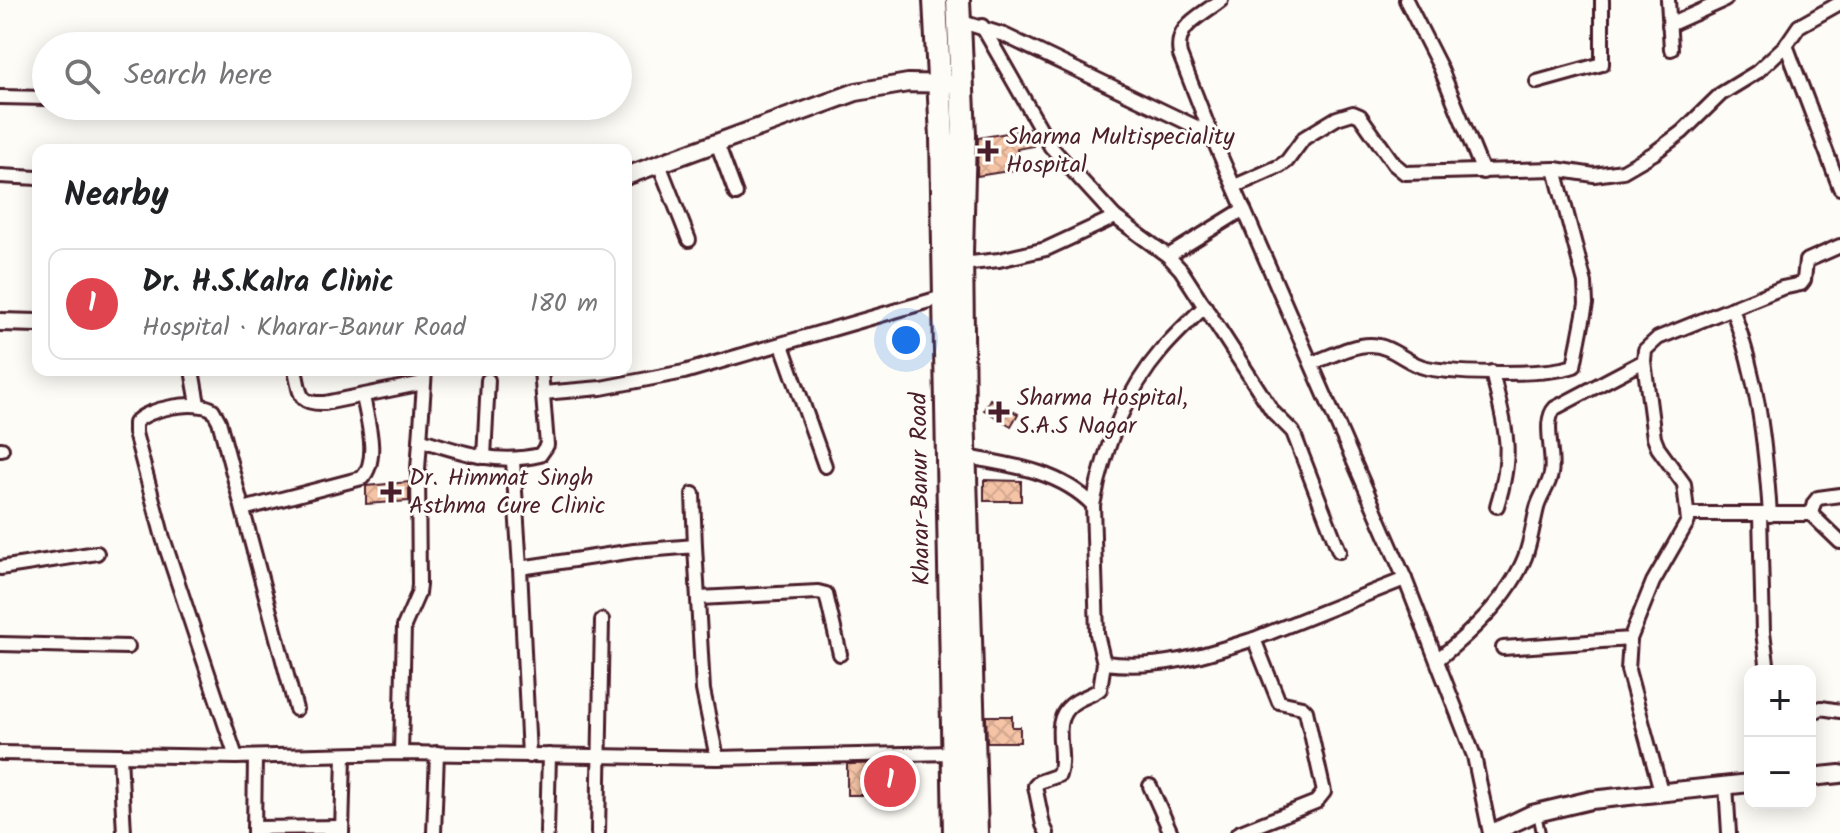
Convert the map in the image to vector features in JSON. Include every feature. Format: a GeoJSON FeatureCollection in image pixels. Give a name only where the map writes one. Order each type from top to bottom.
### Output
{"type":"FeatureCollection","features":[{"type":"Feature","properties":{"kind":"highway","name":"Kharar-Banur Road"},"geometry":{"type":"LineString","coordinates":[[947,10],[950,83],[943,297],[955,833]]}},
{"type":"Feature","properties":{"kind":"highway"},"geometry":{"type":"LineString","coordinates":[[950,83],[964,135],[961,264],[976,833]]}},
{"type":"Feature","properties":{"kind":"street"},"geometry":{"type":"LineString","coordinates":[[1221,0],[1182,30],[1177,42],[1211,134],[1405,579],[1479,770],[1491,833],[1537,813],[1591,800],[1744,784]]}},
{"type":"Feature","properties":{"kind":"street"},"geometry":{"type":"LineString","coordinates":[[1406,0],[1440,67],[1483,172]]}},
{"type":"Feature","properties":{"kind":"street"},"geometry":{"type":"LineString","coordinates":[[1537,82],[1602,64],[1602,0]]}},
{"type":"Feature","properties":{"kind":"street"},"geometry":{"type":"LineString","coordinates":[[1668,0],[1671,49]]}},
{"type":"Feature","properties":{"kind":"street"},"geometry":{"type":"LineString","coordinates":[[1669,25],[1725,0]]}},
{"type":"Feature","properties":{"kind":"street"},"geometry":{"type":"LineString","coordinates":[[1822,0],[1837,4]]}},
{"type":"Feature","properties":{"kind":"street"},"geometry":{"type":"LineString","coordinates":[[1235,186],[1280,166],[1304,138],[1337,118],[1353,113],[1360,116],[1394,164],[1405,173],[1555,169],[1594,175],[1623,171],[1654,153],[1682,132],[1721,94],[1757,72],[1786,45],[1799,26],[1837,4]]}},
{"type":"Feature","properties":{"kind":"street"},"geometry":{"type":"LineString","coordinates":[[947,10],[1211,134]]}},
{"type":"Feature","properties":{"kind":"street"},"geometry":{"type":"LineString","coordinates":[[982,26],[1051,147],[1115,217],[1168,256],[1205,306],[1273,412],[1293,432],[1339,551]]}},
{"type":"Feature","properties":{"kind":"street"},"geometry":{"type":"LineString","coordinates":[[1786,45],[1840,188]]}},
{"type":"Feature","properties":{"kind":"street"},"geometry":{"type":"LineString","coordinates":[[632,174],[856,92],[908,83],[950,83]]}},
{"type":"Feature","properties":{"kind":"street"},"geometry":{"type":"LineString","coordinates":[[0,97],[32,98]]}},
{"type":"Feature","properties":{"kind":"street"},"geometry":{"type":"LineString","coordinates":[[717,143],[736,194]]}},
{"type":"Feature","properties":{"kind":"street"},"geometry":{"type":"LineString","coordinates":[[659,164],[689,240]]}},
{"type":"Feature","properties":{"kind":"street"},"geometry":{"type":"LineString","coordinates":[[1555,169],[1585,283],[1586,304],[1574,366],[1584,392]]}},
{"type":"Feature","properties":{"kind":"street"},"geometry":{"type":"LineString","coordinates":[[0,176],[32,178]]}},
{"type":"Feature","properties":{"kind":"street"},"geometry":{"type":"LineString","coordinates":[[1168,256],[1244,209]]}},
{"type":"Feature","properties":{"kind":"street"},"geometry":{"type":"LineString","coordinates":[[961,264],[999,260],[1046,249],[1115,217]]}},
{"type":"Feature","properties":{"kind":"street"},"geometry":{"type":"LineString","coordinates":[[1661,791],[1628,670],[1630,639],[1653,582],[1684,530],[1688,514],[1684,484],[1654,438],[1645,350],[1658,338],[1782,288],[1801,284],[1806,261],[1840,246]]}},
{"type":"Feature","properties":{"kind":"street"},"geometry":{"type":"LineString","coordinates":[[543,393],[601,388],[660,377],[943,297]]}},
{"type":"Feature","properties":{"kind":"street"},"geometry":{"type":"LineString","coordinates":[[1047,833],[1035,786],[1059,775],[1062,768],[1062,717],[1071,705],[1100,689],[1104,663],[1097,634],[1093,505],[1098,479],[1113,434],[1140,380],[1161,351],[1205,306]]}},
{"type":"Feature","properties":{"kind":"street"},"geometry":{"type":"LineString","coordinates":[[1732,308],[1746,346],[1759,398],[1766,449],[1762,613],[1767,665]]}},
{"type":"Feature","properties":{"kind":"street"},"geometry":{"type":"LineString","coordinates":[[0,322],[32,323]]}},
{"type":"Feature","properties":{"kind":"street"},"geometry":{"type":"LineString","coordinates":[[782,345],[825,466]]}},
{"type":"Feature","properties":{"kind":"street"},"geometry":{"type":"LineString","coordinates":[[1312,363],[1369,345],[1396,352],[1425,368],[1552,372],[1574,366]]}},
{"type":"Feature","properties":{"kind":"street"},"geometry":{"type":"LineString","coordinates":[[1437,660],[1475,626],[1520,568],[1533,531],[1537,508],[1551,474],[1550,412],[1644,361]]}},
{"type":"Feature","properties":{"kind":"street"},"geometry":{"type":"LineString","coordinates":[[1492,372],[1508,441],[1507,472],[1497,506]]}},
{"type":"Feature","properties":{"kind":"street"},"geometry":{"type":"LineString","coordinates":[[193,376],[198,404]]}},
{"type":"Feature","properties":{"kind":"street"},"geometry":{"type":"LineString","coordinates":[[297,376],[303,398],[310,404],[363,396],[424,377],[418,469],[419,585],[404,626],[401,753]]}},
{"type":"Feature","properties":{"kind":"street"},"geometry":{"type":"LineString","coordinates":[[422,440],[484,457],[513,461],[540,455],[545,450],[542,376]]}},
{"type":"Feature","properties":{"kind":"street"},"geometry":{"type":"LineString","coordinates":[[484,457],[488,380]]}},
{"type":"Feature","properties":{"kind":"street"},"geometry":{"type":"LineString","coordinates":[[243,509],[362,478],[368,472],[371,444],[363,396]]}},
{"type":"Feature","properties":{"kind":"street"},"geometry":{"type":"LineString","coordinates":[[236,757],[163,538],[135,433],[135,423],[141,415],[198,404],[213,410],[219,421],[296,709]]}},
{"type":"Feature","properties":{"kind":"street"},"geometry":{"type":"LineString","coordinates":[[967,457],[1051,476],[1080,492],[1093,505]]}},
{"type":"Feature","properties":{"kind":"street"},"geometry":{"type":"LineString","coordinates":[[513,461],[529,756]]}},
{"type":"Feature","properties":{"kind":"street"},"geometry":{"type":"LineString","coordinates":[[693,494],[703,690],[717,758]]}},
{"type":"Feature","properties":{"kind":"street"},"geometry":{"type":"LineString","coordinates":[[1811,514],[1818,498],[1840,495]]}},
{"type":"Feature","properties":{"kind":"street"},"geometry":{"type":"LineString","coordinates":[[1688,514],[1811,514],[1840,542]]}},
{"type":"Feature","properties":{"kind":"street"},"geometry":{"type":"LineString","coordinates":[[520,568],[634,551],[695,546]]}},
{"type":"Feature","properties":{"kind":"street"},"geometry":{"type":"LineString","coordinates":[[0,568],[97,553]]}},
{"type":"Feature","properties":{"kind":"street"},"geometry":{"type":"LineString","coordinates":[[1104,663],[1159,665],[1190,660],[1254,639],[1405,579]]}},
{"type":"Feature","properties":{"kind":"street"},"geometry":{"type":"LineString","coordinates":[[699,598],[826,594],[840,654]]}},
{"type":"Feature","properties":{"kind":"street"},"geometry":{"type":"LineString","coordinates":[[598,833],[602,620]]}},
{"type":"Feature","properties":{"kind":"street"},"geometry":{"type":"LineString","coordinates":[[1238,833],[1316,802],[1324,792],[1306,711],[1302,707],[1279,702],[1254,639]]}},
{"type":"Feature","properties":{"kind":"street"},"geometry":{"type":"LineString","coordinates":[[1503,648],[1630,639]]}},
{"type":"Feature","properties":{"kind":"street"},"geometry":{"type":"LineString","coordinates":[[0,644],[128,647]]}},
{"type":"Feature","properties":{"kind":"street"},"geometry":{"type":"LineString","coordinates":[[1816,711],[1821,708],[1840,711]]}},
{"type":"Feature","properties":{"kind":"street"},"geometry":{"type":"LineString","coordinates":[[0,753],[255,757],[437,753],[717,758],[952,753]]}},
{"type":"Feature","properties":{"kind":"street"},"geometry":{"type":"LineString","coordinates":[[434,833],[437,753]]}},
{"type":"Feature","properties":{"kind":"street"},"geometry":{"type":"LineString","coordinates":[[120,755],[124,833]]}},
{"type":"Feature","properties":{"kind":"street"},"geometry":{"type":"LineString","coordinates":[[255,757],[254,831],[342,830],[344,755]]}},
{"type":"Feature","properties":{"kind":"street"},"geometry":{"type":"LineString","coordinates":[[547,833],[549,755]]}},
{"type":"Feature","properties":{"kind":"street"},"geometry":{"type":"LineString","coordinates":[[1816,776],[1840,774]]}},
{"type":"Feature","properties":{"kind":"street"},"geometry":{"type":"LineString","coordinates":[[1726,785],[1729,833]]}},
{"type":"Feature","properties":{"kind":"street"},"geometry":{"type":"LineString","coordinates":[[1150,786],[1171,833]]}},
{"type":"Feature","properties":{"kind":"lane"},"geometry":{"type":"LineString","coordinates":[[1537,813],[1541,833]]}},
{"type":"Feature","properties":{"kind":"building"},"geometry":{"type":"Polygon","coordinates":[[[1030,129],[1034,146],[1017,149],[1021,169],[977,176],[978,138],[1030,129]]]}},
{"type":"Feature","properties":{"kind":"building"},"geometry":{"type":"Polygon","coordinates":[[[990,399],[1018,414],[1011,426],[984,410],[990,399]]]}},
{"type":"Feature","properties":{"kind":"building"},"geometry":{"type":"Polygon","coordinates":[[[984,480],[1021,481],[1021,501],[984,501],[984,480]]]}},
{"type":"Feature","properties":{"kind":"building"},"geometry":{"type":"Polygon","coordinates":[[[409,482],[409,501],[366,504],[366,486],[409,482]]]}},
{"type":"Feature","properties":{"kind":"building"},"geometry":{"type":"Polygon","coordinates":[[[986,716],[1012,716],[1012,727],[1020,727],[1020,742],[987,742],[986,716]]]}},
{"type":"Feature","properties":{"kind":"building"},"geometry":{"type":"Polygon","coordinates":[[[912,763],[912,795],[847,795],[847,764],[912,763]]]}},
{"type":"Feature","properties":{"kind":"place","name":"Sharma Multispeciality Hospital"},"geometry":{"type":"Point","coordinates":[988,151]}},
{"type":"Feature","properties":{"kind":"place","name":"Sharma Hospital, S.A.S Nagar"},"geometry":{"type":"Point","coordinates":[999,412]}},
{"type":"Feature","properties":{"kind":"place","name":"Dr. Himmat Singh Asthma Cure Clinic"},"geometry":{"type":"Point","coordinates":[391,492]}},
{"type":"Feature","properties":{"kind":"place","name":"Dr. H.S.Kalra Clinic"},"geometry":{"type":"Point","coordinates":[890,781]}}]}
